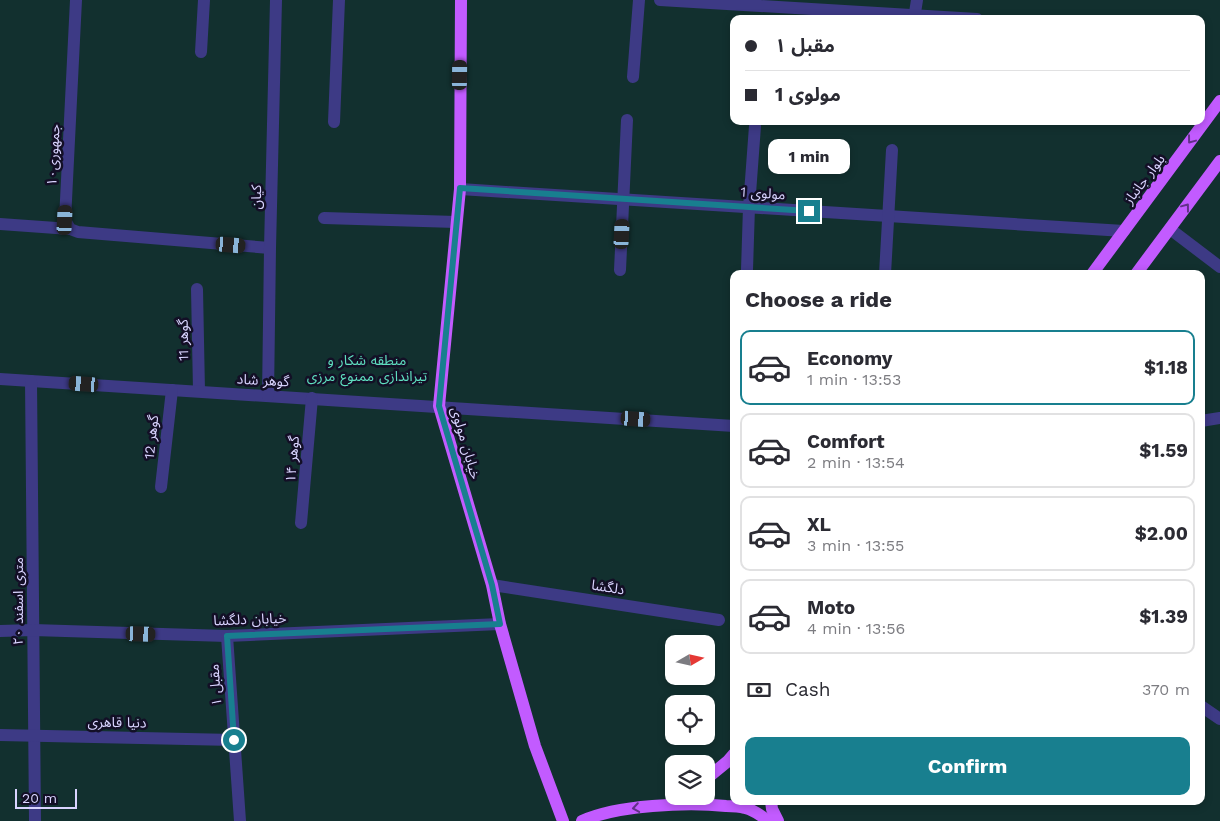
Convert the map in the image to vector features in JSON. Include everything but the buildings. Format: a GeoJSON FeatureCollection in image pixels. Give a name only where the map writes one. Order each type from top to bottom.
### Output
{"type":"FeatureCollection","features":[{"type":"Feature","properties":{"kind":"main road","name":"خیابان مولوی"},"geometry":{"type":"LineString","coordinates":[[461,0],[460,188],[439,406],[492,585],[500,624],[535,746],[563,821]]}},
{"type":"Feature","properties":{"kind":"main road","name":"بلوار جانباز"},"geometry":{"type":"LineString","coordinates":[[1205,121],[1220,101]]}},
{"type":"Feature","properties":{"kind":"main road","name":"بلوار جانباز"},"geometry":{"type":"LineString","coordinates":[[1095,270],[1202,125]]}},
{"type":"Feature","properties":{"kind":"main road"},"geometry":{"type":"LineString","coordinates":[[1139,270],[1220,161]]}},
{"type":"Feature","properties":{"kind":"main road"},"geometry":{"type":"LineString","coordinates":[[715,772],[730,759]]}},
{"type":"Feature","properties":{"kind":"main road"},"geometry":{"type":"LineString","coordinates":[[582,821],[590,817],[632,808],[672,805]]}},
{"type":"Feature","properties":{"kind":"main road"},"geometry":{"type":"LineString","coordinates":[[715,805],[745,808],[768,821]]}},
{"type":"Feature","properties":{"kind":"main road"},"geometry":{"type":"LineString","coordinates":[[772,805],[778,821]]}},
{"type":"Feature","properties":{"kind":"street","name":"جمهوری۱۰"},"geometry":{"type":"LineString","coordinates":[[70,229],[65,220],[76,0]]}},
{"type":"Feature","properties":{"kind":"street"},"geometry":{"type":"LineString","coordinates":[[201,52],[204,0]]}},
{"type":"Feature","properties":{"kind":"street","name":"کیان"},"geometry":{"type":"LineString","coordinates":[[268,396],[276,0]]}},
{"type":"Feature","properties":{"kind":"street"},"geometry":{"type":"LineString","coordinates":[[334,122],[339,0]]}},
{"type":"Feature","properties":{"kind":"street"},"geometry":{"type":"LineString","coordinates":[[633,77],[639,0]]}},
{"type":"Feature","properties":{"kind":"street"},"geometry":{"type":"LineString","coordinates":[[660,0],[882,15]]}},
{"type":"Feature","properties":{"kind":"street"},"geometry":{"type":"LineString","coordinates":[[914,15],[917,0]]}},
{"type":"Feature","properties":{"kind":"street"},"geometry":{"type":"LineString","coordinates":[[620,270],[627,120]]}},
{"type":"Feature","properties":{"kind":"street"},"geometry":{"type":"LineString","coordinates":[[747,270],[755,126]]}},
{"type":"Feature","properties":{"kind":"street"},"geometry":{"type":"LineString","coordinates":[[885,270],[892,150]]}},
{"type":"Feature","properties":{"kind":"street","name":"مولوی 1"},"geometry":{"type":"LineString","coordinates":[[460,188],[1124,231]]}},
{"type":"Feature","properties":{"kind":"street"},"geometry":{"type":"LineString","coordinates":[[324,218],[456,222]]}},
{"type":"Feature","properties":{"kind":"street"},"geometry":{"type":"LineString","coordinates":[[0,224],[270,248]]}},
{"type":"Feature","properties":{"kind":"street"},"geometry":{"type":"LineString","coordinates":[[1170,229],[1220,267]]}},
{"type":"Feature","properties":{"kind":"street","name":"گوهر 11"},"geometry":{"type":"LineString","coordinates":[[197,288],[199,391]]}},
{"type":"Feature","properties":{"kind":"street","name":"گوهر شاد"},"geometry":{"type":"LineString","coordinates":[[0,379],[730,426]]}},
{"type":"Feature","properties":{"kind":"street","name":"۲۰ متری اسفند"},"geometry":{"type":"LineString","coordinates":[[31,381],[35,821]]}},
{"type":"Feature","properties":{"kind":"street","name":"گوهر 12"},"geometry":{"type":"LineString","coordinates":[[161,487],[172,390]]}},
{"type":"Feature","properties":{"kind":"street","name":"گوهر ۱۴"},"geometry":{"type":"LineString","coordinates":[[301,523],[312,398]]}},
{"type":"Feature","properties":{"kind":"street"},"geometry":{"type":"LineString","coordinates":[[1205,421],[1220,418]]}},
{"type":"Feature","properties":{"kind":"street","name":"دلگشا"},"geometry":{"type":"LineString","coordinates":[[492,585],[719,620]]}},
{"type":"Feature","properties":{"kind":"street","name":"خیابان دلگشا"},"geometry":{"type":"LineString","coordinates":[[0,631],[33,630],[227,636],[500,624]]}},
{"type":"Feature","properties":{"kind":"street","name":"مقبل ۱"},"geometry":{"type":"LineString","coordinates":[[227,636],[240,821]]}},
{"type":"Feature","properties":{"kind":"street"},"geometry":{"type":"LineString","coordinates":[[1205,709],[1220,720]]}},
{"type":"Feature","properties":{"kind":"street","name":"دنیا قاهری"},"geometry":{"type":"LineString","coordinates":[[0,735],[234,740]]}},
{"type":"Feature","properties":{"kind":"green space","name":"منطقه شکار و تیراندازی ممنوع مرزی"},"geometry":{"type":"Polygon","coordinates":[[[0,0],[1220,0],[1220,821],[0,821],[0,0]]]}},
{"type":"Feature","properties":{"kind":"route"},"geometry":{"type":"LineString","coordinates":[[234,740],[227,636],[500,624],[492,585],[439,406],[460,188],[809,211]]}}]}
